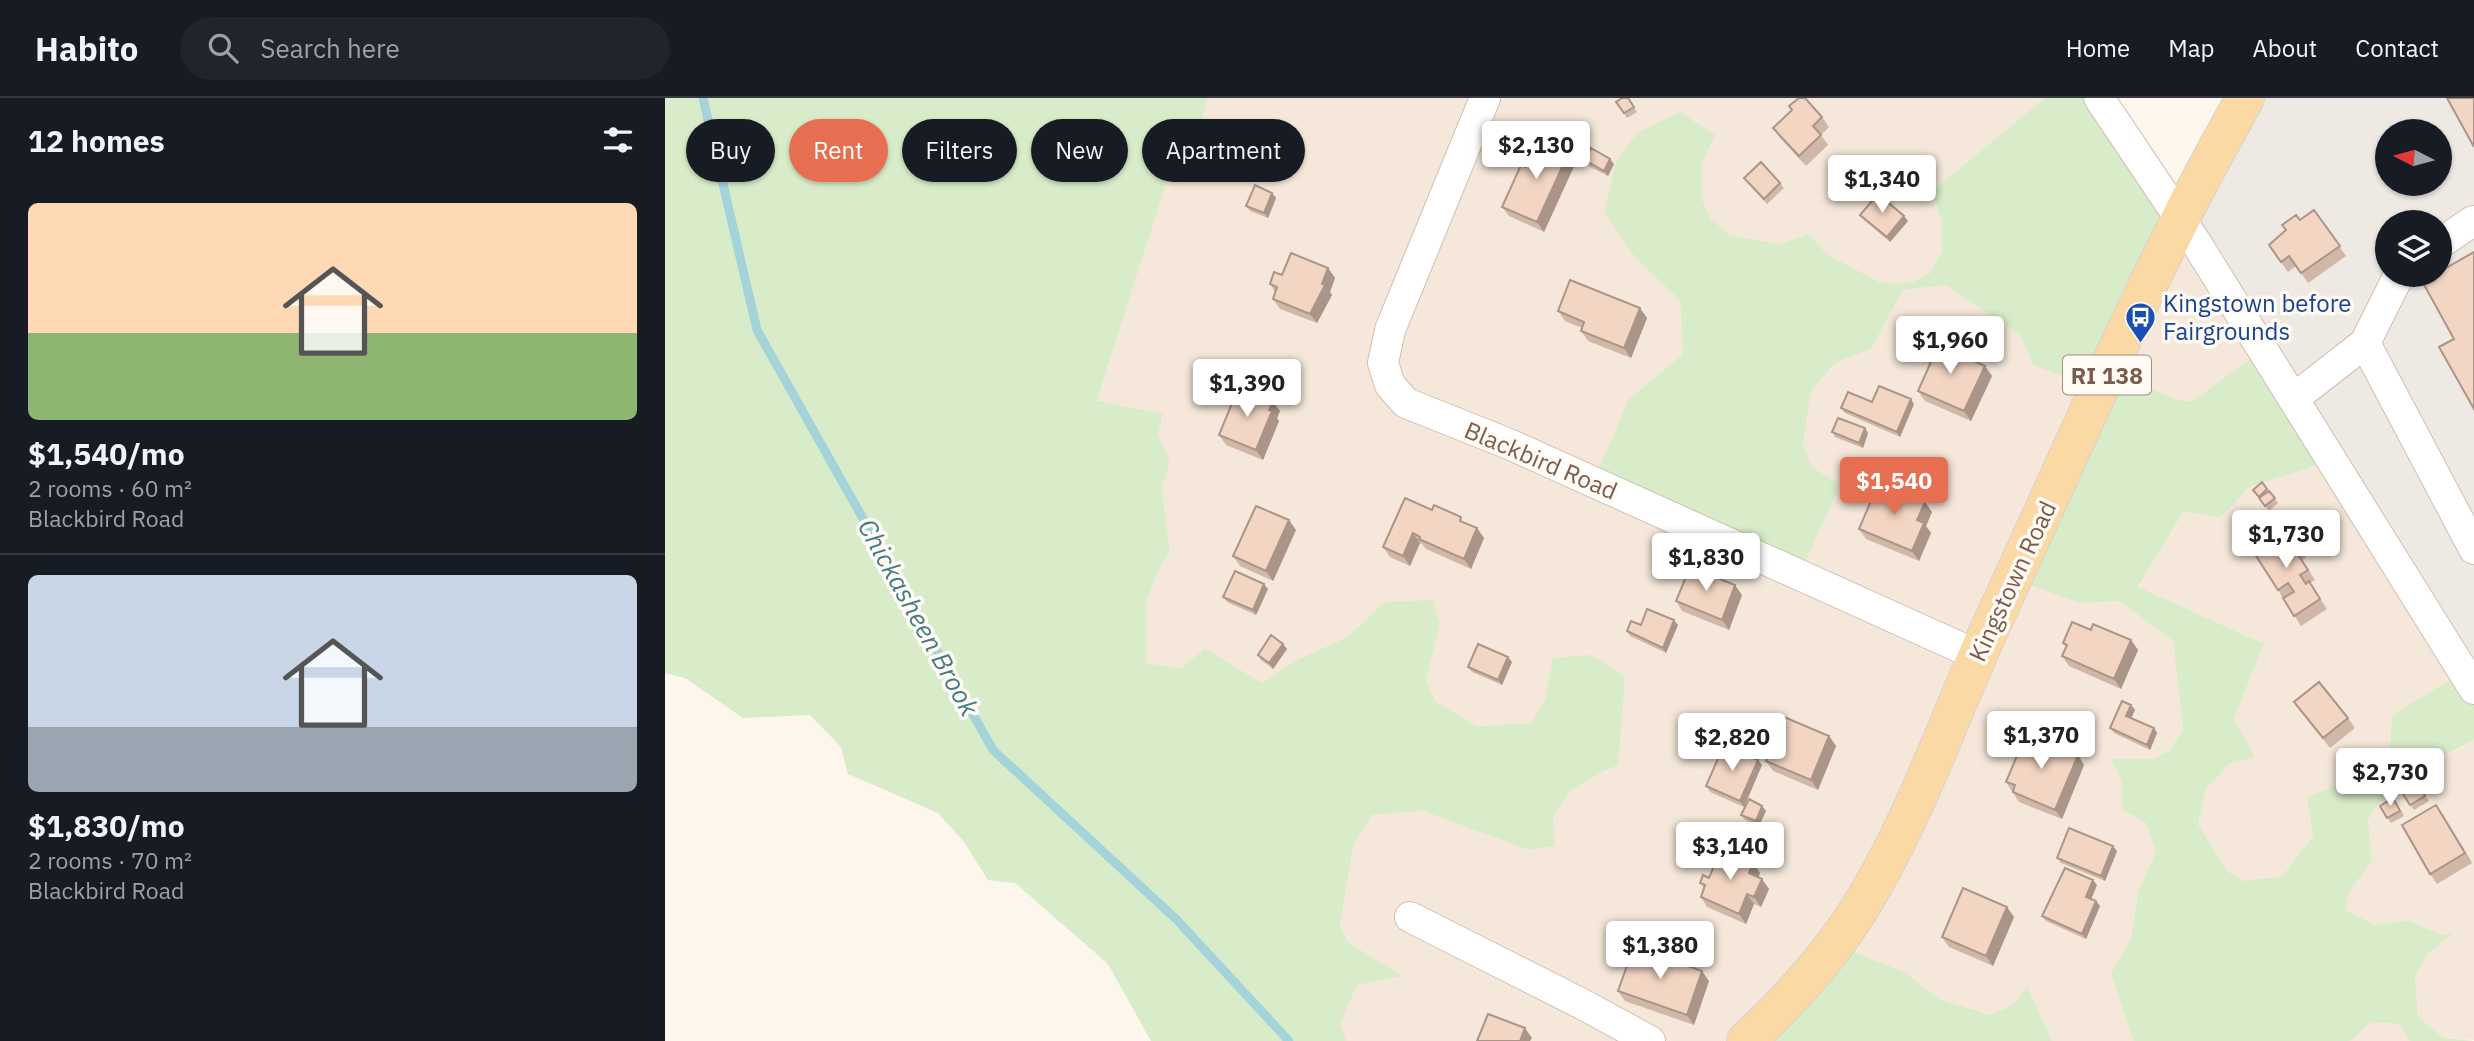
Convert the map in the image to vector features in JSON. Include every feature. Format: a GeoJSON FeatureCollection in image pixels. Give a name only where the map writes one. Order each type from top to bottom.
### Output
{"type":"FeatureCollection","features":[{"type":"Feature","properties":{"kind":"main road","name":"Kingstown Road"},"geometry":{"type":"LineString","coordinates":[[1746,1041],[1793,997],[1858,911],[1895,843],[1977,655],[2180,218],[2245,98]]}},
{"type":"Feature","properties":{"kind":"street","name":"Blackbird Road"},"geometry":{"type":"LineString","coordinates":[[1485,98],[1390,330],[1384,352],[1386,376],[1406,403],[1509,443],[1977,655]]}},
{"type":"Feature","properties":{"kind":"street"},"geometry":{"type":"LineString","coordinates":[[2099,98],[2180,218],[2474,689]]}},
{"type":"Feature","properties":{"kind":"street"},"geometry":{"type":"LineString","coordinates":[[2452,235],[2473,221]]}},
{"type":"Feature","properties":{"kind":"street"},"geometry":{"type":"LineString","coordinates":[[2293,400],[2365,343],[2393,287]]}},
{"type":"Feature","properties":{"kind":"street"},"geometry":{"type":"LineString","coordinates":[[2365,343],[2474,550]]}},
{"type":"Feature","properties":{"kind":"street"},"geometry":{"type":"LineString","coordinates":[[1410,917],[1650,1041]]}},
{"type":"Feature","properties":{"kind":"shaded area"},"geometry":{"type":"Polygon","coordinates":[[[1208,98],[2045,98],[1932,191],[1942,223],[1942,250],[1930,273],[1910,283],[1882,283],[1828,255],[1808,234],[1778,244],[1730,235],[1710,218],[1702,199],[1702,162],[1635,257],[1680,301],[1683,354],[1629,399],[1812,467],[1803,444],[1811,391],[1835,363],[1871,349],[1903,290],[1946,285],[2020,335],[2033,365],[2102,390],[2081,603],[2119,601],[2173,641],[2183,729],[2169,751],[2154,759],[2111,759],[2122,784],[2122,810],[2145,822],[2156,851],[2138,892],[2131,938],[2111,973],[2133,1041],[2052,1041],[2027,985],[2014,1004],[1992,1015],[1941,1000],[1906,973],[1764,1041],[1347,1041],[1340,1025],[1357,985],[1401,976],[1348,942],[1340,925],[1354,843],[1372,815],[1423,811],[1529,850],[1571,790],[1604,771],[1614,671],[1591,655],[1546,697],[1531,723],[1477,726],[1435,701],[1426,681],[1440,624],[1385,602],[1347,637],[1297,660],[1262,683],[1205,648],[1181,668],[1146,663],[1146,603],[1160,567],[1170,551],[1162,488],[1170,461],[1158,435],[1163,415],[1097,402],[1167,182],[1305,182],[1305,119],[1201,119],[1208,98]]]}},
{"type":"Feature","properties":{"kind":"shaded area"},"geometry":{"type":"Polygon","coordinates":[[[2241,98],[2474,98],[2474,695],[2177,213],[2241,98]]]}},
{"type":"Feature","properties":{"kind":"shaded area"},"geometry":{"type":"Polygon","coordinates":[[[2170,231],[2257,354],[2192,401],[2178,400],[2113,373],[2170,231]]]}},
{"type":"Feature","properties":{"kind":"shaded area"},"geometry":{"type":"Polygon","coordinates":[[[2323,461],[2451,679],[2392,715],[2390,747],[2377,769],[2308,797],[2313,836],[2282,876],[2245,881],[2227,871],[2198,824],[2206,789],[2230,763],[2234,719],[2264,644],[2138,588],[2184,511],[2220,518],[2251,486],[2317,466],[2323,461]]]}},
{"type":"Feature","properties":{"kind":"shaded area"},"geometry":{"type":"Polygon","coordinates":[[[2474,739],[2474,1040],[2444,1038],[2418,1018],[2415,975],[2429,953],[2452,932],[2442,935],[2407,920],[2376,925],[2344,910],[2349,892],[2372,861],[2368,820],[2384,795],[2412,768],[2461,748],[2474,739]]]}},
{"type":"Feature","properties":{"kind":"shaded area"},"geometry":{"type":"Polygon","coordinates":[[[2371,1022],[2399,1024],[2410,1041],[2350,1041],[2371,1022]]]}},
{"type":"Feature","properties":{"kind":"green space"},"geometry":{"type":"Polygon","coordinates":[[[665,98],[1208,98],[1201,119],[1142,119],[1142,182],[1167,182],[1097,401],[1163,414],[1158,435],[1170,461],[1162,488],[1170,551],[1160,567],[1146,603],[1146,663],[1181,668],[1205,648],[1262,683],[1297,660],[1347,637],[1385,602],[1433,600],[1440,624],[1426,681],[1435,701],[1477,726],[1531,723],[1546,697],[1553,658],[1591,655],[1625,676],[1618,765],[1571,790],[1553,817],[1555,846],[1529,850],[1423,811],[1372,815],[1354,843],[1340,925],[1348,942],[1402,976],[1357,985],[1340,1025],[1347,1041],[1151,1041],[1108,964],[1015,883],[988,880],[964,842],[938,813],[848,774],[841,747],[810,715],[743,718],[685,678],[665,673],[665,98]]]}},
{"type":"Feature","properties":{"kind":"green space"},"geometry":{"type":"Polygon","coordinates":[[[2045,98],[2096,98],[2171,208],[2113,373],[2178,400],[2192,401],[2257,354],[2323,461],[2317,466],[2251,486],[2220,518],[2184,511],[2138,587],[2264,644],[2234,719],[2255,757],[2230,763],[2206,789],[2198,824],[2227,871],[2245,881],[2282,876],[2313,836],[2307,797],[2377,769],[2390,747],[2392,715],[2451,679],[2474,695],[2474,739],[2408,771],[2389,790],[2368,820],[2372,861],[2349,892],[2345,910],[2376,925],[2407,920],[2442,935],[2454,932],[2429,953],[2415,975],[2418,1017],[2444,1038],[2474,1041],[2410,1041],[2399,1024],[2371,1022],[2350,1041],[2133,1041],[2111,973],[2131,938],[2138,892],[2156,851],[2145,822],[2122,810],[2122,784],[2111,759],[2154,759],[2169,751],[2183,729],[2173,641],[2119,601],[2081,603],[2030,585],[2102,391],[2033,365],[2020,335],[1946,285],[1903,290],[1871,349],[1835,363],[1811,391],[1803,444],[1812,467],[1840,485],[1801,571],[1593,482],[1629,399],[1683,354],[1680,301],[1635,257],[1604,213],[1616,162],[1637,133],[1680,112],[1715,135],[1702,162],[1702,199],[1710,218],[1730,235],[1778,244],[1808,234],[1828,255],[1882,283],[1910,283],[1930,273],[1942,250],[1942,223],[1932,191],[2045,98]]]}},
{"type":"Feature","properties":{"kind":"green space"},"geometry":{"type":"Polygon","coordinates":[[[1851,951],[1906,973],[1941,1000],[1991,1015],[2014,1004],[2027,985],[2052,1041],[1764,1041],[1851,951]]]}},
{"type":"Feature","properties":{"kind":"building"},"geometry":{"type":"Polygon","coordinates":[[[1628,98],[1634,107],[1624,113],[1616,102],[1628,98]]]}},
{"type":"Feature","properties":{"kind":"building"},"geometry":{"type":"Polygon","coordinates":[[[1799,98],[1805,98],[1822,117],[1813,126],[1821,135],[1799,156],[1773,128],[1792,110],[1789,106],[1799,98]]]}},
{"type":"Feature","properties":{"kind":"building"},"geometry":{"type":"Polygon","coordinates":[[[2447,98],[2474,98],[2474,147],[2447,98]]]}},
{"type":"Feature","properties":{"kind":"building"},"geometry":{"type":"Polygon","coordinates":[[[1538,138],[1569,152],[1537,222],[1502,207],[1521,165],[1525,167],[1538,138]]]}},
{"type":"Feature","properties":{"kind":"building"},"geometry":{"type":"Polygon","coordinates":[[[1591,148],[1610,159],[1604,171],[1585,160],[1591,148]]]}},
{"type":"Feature","properties":{"kind":"building"},"geometry":{"type":"Polygon","coordinates":[[[1761,162],[1780,183],[1764,199],[1744,178],[1761,162]]]}},
{"type":"Feature","properties":{"kind":"building"},"geometry":{"type":"Polygon","coordinates":[[[1255,185],[1272,193],[1264,213],[1246,206],[1255,185]]]}},
{"type":"Feature","properties":{"kind":"building"},"geometry":{"type":"Polygon","coordinates":[[[1878,194],[1904,216],[1887,237],[1860,215],[1878,194]]]}},
{"type":"Feature","properties":{"kind":"building"},"geometry":{"type":"Polygon","coordinates":[[[2314,210],[2340,246],[2301,273],[2289,256],[2281,262],[2269,245],[2286,230],[2282,225],[2296,215],[2300,220],[2314,210]]]}},
{"type":"Feature","properties":{"kind":"building"},"geometry":{"type":"Polygon","coordinates":[[[2474,252],[2474,409],[2439,347],[2454,339],[2425,287],[2452,287],[2452,265],[2474,252]]]}},
{"type":"Feature","properties":{"kind":"building"},"geometry":{"type":"Polygon","coordinates":[[[1291,253],[1328,268],[1322,284],[1325,285],[1310,314],[1273,299],[1277,287],[1270,284],[1274,272],[1282,275],[1291,253]]]}},
{"type":"Feature","properties":{"kind":"building"},"geometry":{"type":"Polygon","coordinates":[[[1570,280],[1640,308],[1624,348],[1581,331],[1584,322],[1558,311],[1570,280]]]}},
{"type":"Feature","properties":{"kind":"building"},"geometry":{"type":"Polygon","coordinates":[[[1935,338],[1956,347],[1954,352],[1985,366],[1964,411],[1918,391],[1931,362],[1925,359],[1935,338]]]}},
{"type":"Feature","properties":{"kind":"building"},"geometry":{"type":"Polygon","coordinates":[[[1879,386],[1911,399],[1897,432],[1841,408],[1848,392],[1872,402],[1879,386]]]}},
{"type":"Feature","properties":{"kind":"building"},"geometry":{"type":"Polygon","coordinates":[[[1243,389],[1273,402],[1256,450],[1219,435],[1235,396],[1239,397],[1243,389]]]}},
{"type":"Feature","properties":{"kind":"building"},"geometry":{"type":"Polygon","coordinates":[[[1838,418],[1865,428],[1859,443],[1832,432],[1838,418]]]}},
{"type":"Feature","properties":{"kind":"building"},"geometry":{"type":"Polygon","coordinates":[[[1879,482],[1925,502],[1917,520],[1924,523],[1912,551],[1859,529],[1879,482]]]}},
{"type":"Feature","properties":{"kind":"building"},"geometry":{"type":"Polygon","coordinates":[[[2262,482],[2267,489],[2259,497],[2253,490],[2262,482]]]}},
{"type":"Feature","properties":{"kind":"building"},"geometry":{"type":"Polygon","coordinates":[[[2269,491],[2275,498],[2265,506],[2259,498],[2269,491]]]}},
{"type":"Feature","properties":{"kind":"building"},"geometry":{"type":"Polygon","coordinates":[[[1405,498],[1432,510],[1434,505],[1461,517],[1460,521],[1477,528],[1464,559],[1419,539],[1420,537],[1413,533],[1403,556],[1383,547],[1405,498]]]}},
{"type":"Feature","properties":{"kind":"building"},"geometry":{"type":"Polygon","coordinates":[[[1256,506],[1289,520],[1266,571],[1233,556],[1256,506]]]}},
{"type":"Feature","properties":{"kind":"building"},"geometry":{"type":"Polygon","coordinates":[[[2281,528],[2288,539],[2292,537],[2299,548],[2295,550],[2308,570],[2300,575],[2306,584],[2309,581],[2320,599],[2294,616],[2283,598],[2294,592],[2288,583],[2278,590],[2251,548],[2281,528]]]}},
{"type":"Feature","properties":{"kind":"building"},"geometry":{"type":"Polygon","coordinates":[[[1690,567],[1735,585],[1722,620],[1676,601],[1690,567]]]}},
{"type":"Feature","properties":{"kind":"building"},"geometry":{"type":"Polygon","coordinates":[[[1235,571],[1264,584],[1253,610],[1223,597],[1235,571]]]}},
{"type":"Feature","properties":{"kind":"building"},"geometry":{"type":"Polygon","coordinates":[[[1647,609],[1674,620],[1663,648],[1627,631],[1631,621],[1641,625],[1647,609]]]}},
{"type":"Feature","properties":{"kind":"building"},"geometry":{"type":"Polygon","coordinates":[[[2072,622],[2091,630],[2093,624],[2131,640],[2114,679],[2062,656],[2067,645],[2063,643],[2072,622]]]}},
{"type":"Feature","properties":{"kind":"building"},"geometry":{"type":"Polygon","coordinates":[[[1271,635],[1283,644],[1269,663],[1258,655],[1271,635]]]}},
{"type":"Feature","properties":{"kind":"building"},"geometry":{"type":"Polygon","coordinates":[[[1478,644],[1508,657],[1498,680],[1468,667],[1478,644]]]}},
{"type":"Feature","properties":{"kind":"building"},"geometry":{"type":"Polygon","coordinates":[[[2319,682],[2348,718],[2323,738],[2294,702],[2319,682]]]}},
{"type":"Feature","properties":{"kind":"building"},"geometry":{"type":"Polygon","coordinates":[[[2122,701],[2131,705],[2126,716],[2154,728],[2147,745],[2110,728],[2122,701]]]}},
{"type":"Feature","properties":{"kind":"building"},"geometry":{"type":"Polygon","coordinates":[[[1784,717],[1829,736],[1811,780],[1766,761],[1784,717]]]}},
{"type":"Feature","properties":{"kind":"building"},"geometry":{"type":"Polygon","coordinates":[[[2026,734],[2078,755],[2055,810],[2013,792],[2015,785],[2006,782],[2026,734]]]}},
{"type":"Feature","properties":{"kind":"building"},"geometry":{"type":"Polygon","coordinates":[[[1724,745],[1758,760],[1740,801],[1706,786],[1724,745]]]}},
{"type":"Feature","properties":{"kind":"building"},"geometry":{"type":"Polygon","coordinates":[[[2417,784],[2425,796],[2410,805],[2403,794],[2417,784]]]}},
{"type":"Feature","properties":{"kind":"building"},"geometry":{"type":"Polygon","coordinates":[[[2393,798],[2400,811],[2387,818],[2380,806],[2393,798]]]}},
{"type":"Feature","properties":{"kind":"building"},"geometry":{"type":"Polygon","coordinates":[[[1749,799],[1762,806],[1756,821],[1741,815],[1749,799]]]}},
{"type":"Feature","properties":{"kind":"building"},"geometry":{"type":"Polygon","coordinates":[[[2436,805],[2465,853],[2430,874],[2402,825],[2436,805]]]}},
{"type":"Feature","properties":{"kind":"building"},"geometry":{"type":"Polygon","coordinates":[[[2069,828],[2113,846],[2101,876],[2057,858],[2069,828]]]}},
{"type":"Feature","properties":{"kind":"building"},"geometry":{"type":"Polygon","coordinates":[[[1721,849],[1753,863],[1749,873],[1762,879],[1754,897],[1747,894],[1739,914],[1701,897],[1705,885],[1700,883],[1703,875],[1709,878],[1721,849]]]}},
{"type":"Feature","properties":{"kind":"building"},"geometry":{"type":"Polygon","coordinates":[[[2065,868],[2093,880],[2086,897],[2096,901],[2082,934],[2042,916],[2065,868]]]}},
{"type":"Feature","properties":{"kind":"building"},"geometry":{"type":"Polygon","coordinates":[[[1963,888],[2007,907],[1986,956],[1942,937],[1963,888]]]}},
{"type":"Feature","properties":{"kind":"building"},"geometry":{"type":"Polygon","coordinates":[[[1634,946],[1702,971],[1687,1015],[1618,991],[1634,946]]]}},
{"type":"Feature","properties":{"kind":"building"},"geometry":{"type":"Polygon","coordinates":[[[1488,1014],[1525,1028],[1520,1041],[1477,1041],[1488,1014]]]}},
{"type":"Feature","properties":{"kind":"waterway","name":"Chickasheen Brook"},"geometry":{"type":"LineString","coordinates":[[703,98],[757,330],[993,750],[1176,919],[1289,1041]]}},
{"type":"Feature","properties":{"kind":"place","name":"Kingstown before Fairgrounds"},"geometry":{"type":"Point","coordinates":[2140,344]}}]}
